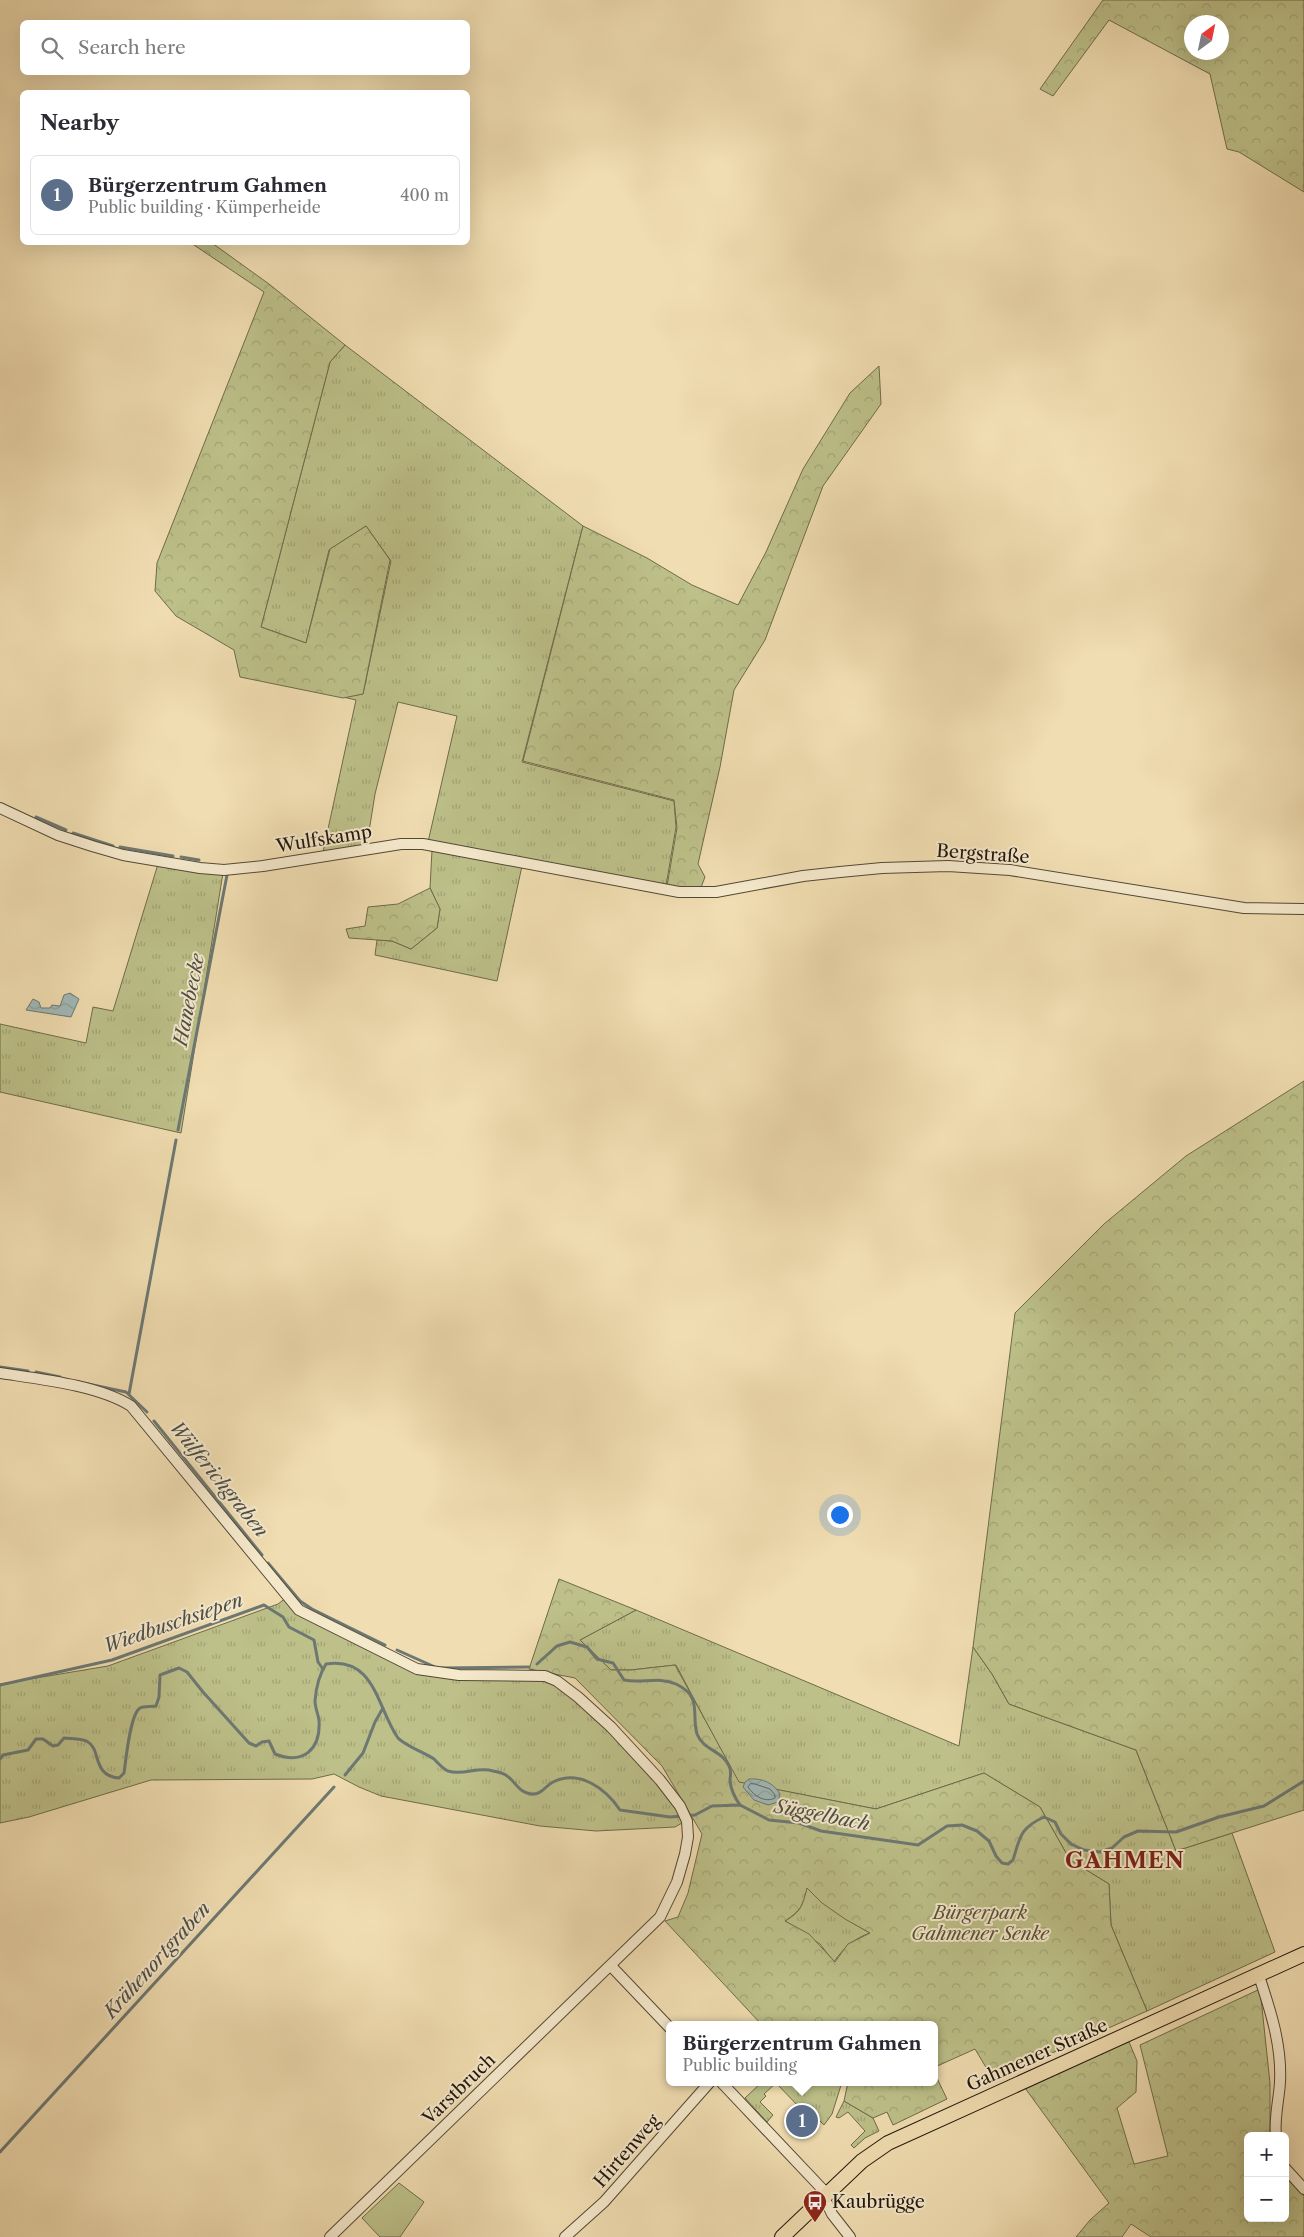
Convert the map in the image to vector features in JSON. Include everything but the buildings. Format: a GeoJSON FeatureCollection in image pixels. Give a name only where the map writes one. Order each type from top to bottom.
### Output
{"type":"FeatureCollection","features":[{"type":"Feature","properties":{"kind":"main road","name":"Gahmener Straße"},"geometry":{"type":"LineString","coordinates":[[782,2237],[874,2151],[888,2143],[1304,1954]]}},
{"type":"Feature","properties":{"kind":"street","name":"Wulfskamp"},"geometry":{"type":"LineString","coordinates":[[0,808],[58,835],[92,846],[123,855],[200,868],[224,870],[244,868],[398,844],[423,844],[660,888]]}},
{"type":"Feature","properties":{"kind":"street","name":"Bergstraße"},"geometry":{"type":"LineString","coordinates":[[660,888],[679,892],[716,892],[803,876],[882,868],[948,866],[1010,870],[1244,908],[1304,909]]}},
{"type":"Feature","properties":{"kind":"street","name":"Varstbruch"},"geometry":{"type":"LineString","coordinates":[[0,1373],[97,1391],[122,1400],[131,1406],[299,1610],[416,1669],[458,1675],[531,1674],[545,1676],[557,1682],[578,1697],[616,1733],[660,1780],[680,1806],[686,1821],[688,1837],[685,1854],[667,1904],[660,1917],[330,2237]]}},
{"type":"Feature","properties":{"kind":"street"},"geometry":{"type":"LineString","coordinates":[[611,1966],[666,2024]]}},
{"type":"Feature","properties":{"kind":"street"},"geometry":{"type":"LineString","coordinates":[[1259,1976],[1274,2020],[1280,2080],[1276,2132]]}},
{"type":"Feature","properties":{"kind":"street","name":"Hirtenweg"},"geometry":{"type":"LineString","coordinates":[[566,2237],[604,2202],[706,2086]]}},
{"type":"Feature","properties":{"kind":"street"},"geometry":{"type":"LineString","coordinates":[[725,2086],[825,2196],[832,2214],[850,2237]]}},
{"type":"Feature","properties":{"kind":"street"},"geometry":{"type":"LineString","coordinates":[[1289,2172],[1304,2189]]}},
{"type":"Feature","properties":{"kind":"green space"},"geometry":{"type":"Polygon","coordinates":[[[1103,0],[1304,0],[1304,192],[1239,152],[1227,149],[1210,74],[1109,20],[1053,96],[1040,89],[1103,0]]]}},
{"type":"Feature","properties":{"kind":"green space"},"geometry":{"type":"Polygon","coordinates":[[[194,245],[215,245],[269,284],[345,345],[330,362],[261,627],[306,643],[330,549],[366,526],[390,560],[363,694],[343,698],[240,677],[234,650],[176,616],[155,591],[157,563],[264,292],[194,245]]]}},
{"type":"Feature","properties":{"kind":"green space"},"geometry":{"type":"Polygon","coordinates":[[[345,345],[583,526],[522,762],[674,801],[676,827],[666,886],[428,842],[457,716],[398,702],[375,794],[367,844],[323,852],[356,700],[343,697],[363,694],[391,561],[366,526],[329,550],[306,643],[261,627],[330,362],[345,345]]]}},
{"type":"Feature","properties":{"kind":"green space"},"geometry":{"type":"Polygon","coordinates":[[[879,366],[881,404],[823,486],[765,640],[734,690],[720,767],[698,864],[705,877],[700,890],[667,886],[677,828],[674,800],[523,761],[583,526],[647,558],[692,585],[738,605],[766,552],[803,469],[850,393],[879,366]]]}},
{"type":"Feature","properties":{"kind":"green space"},"geometry":{"type":"Polygon","coordinates":[[[432,850],[522,866],[497,981],[375,955],[377,940],[392,941],[411,949],[437,928],[440,909],[430,888],[432,850]]]}},
{"type":"Feature","properties":{"kind":"green space"},"geometry":{"type":"Polygon","coordinates":[[[158,864],[223,873],[181,1133],[0,1092],[0,1024],[86,1043],[93,1007],[113,1011],[158,864]]]}},
{"type":"Feature","properties":{"kind":"green space"},"geometry":{"type":"Polygon","coordinates":[[[430,888],[440,909],[437,928],[411,949],[392,941],[349,938],[346,929],[365,926],[368,907],[398,904],[430,888]]]}},
{"type":"Feature","properties":{"kind":"green space"},"geometry":{"type":"Polygon","coordinates":[[[1304,1081],[1304,1810],[1176,1851],[1136,1750],[1009,1704],[992,1674],[973,1647],[1015,1313],[1104,1224],[1186,1156],[1304,1081]]]}},
{"type":"Feature","properties":{"kind":"green space","name":"Bürgerpark Gahmener Senke"},"geometry":{"type":"Polygon","coordinates":[[[559,1579],[636,1610],[580,1640],[611,1670],[631,1670],[675,1665],[739,1782],[876,1809],[984,1773],[1040,1807],[1070,1860],[1109,1884],[1111,1925],[1147,2011],[993,2079],[975,2049],[938,2066],[938,2021],[758,2021],[665,1921],[678,1917],[688,1893],[702,1834],[662,1766],[575,1678],[529,1669],[559,1579]],[[807,1888],[800,1907],[785,1921],[809,1934],[835,1962],[848,1944],[870,1933],[822,1903],[807,1888]]]}},
{"type":"Feature","properties":{"kind":"green space"},"geometry":{"type":"Polygon","coordinates":[[[287,1597],[291,1601],[416,1670],[525,1678],[560,1683],[610,1728],[677,1807],[682,1823],[675,1827],[596,1831],[540,1826],[381,1796],[334,1774],[312,1779],[151,1780],[29,1817],[0,1823],[0,1684],[108,1666],[278,1604],[287,1597]]]}},
{"type":"Feature","properties":{"kind":"green space"},"geometry":{"type":"Polygon","coordinates":[[[636,1610],[959,1746],[973,1647],[992,1674],[1009,1704],[1136,1750],[1176,1851],[1232,1833],[1275,1952],[1147,2011],[1111,1925],[1109,1884],[1070,1860],[1040,1807],[984,1773],[876,1809],[738,1782],[676,1665],[631,1670],[611,1670],[580,1640],[636,1610]]]}},
{"type":"Feature","properties":{"kind":"green space"},"geometry":{"type":"Polygon","coordinates":[[[807,1887],[837,1913],[870,1933],[850,1944],[834,1962],[820,1944],[785,1921],[801,1907],[807,1887]]]}},
{"type":"Feature","properties":{"kind":"green space"},"geometry":{"type":"Polygon","coordinates":[[[1260,1989],[1270,2083],[1270,2132],[1244,2132],[1244,2222],[1289,2222],[1289,2181],[1304,2196],[1304,2237],[1151,2237],[1131,2224],[1122,2237],[1076,2237],[1090,2220],[1109,2203],[1025,2088],[1095,2055],[1129,2042],[1137,2061],[1136,2092],[1117,2108],[1134,2164],[1168,2156],[1140,2045],[1260,1989]]]}},
{"type":"Feature","properties":{"kind":"green space"},"geometry":{"type":"Polygon","coordinates":[[[938,2080],[947,2099],[893,2125],[887,2112],[873,2118],[844,2101],[847,2086],[938,2086],[938,2080]]]}},
{"type":"Feature","properties":{"kind":"green space"},"geometry":{"type":"Polygon","coordinates":[[[758,2086],[773,2086],[764,2094],[766,2096],[760,2102],[773,2115],[767,2122],[745,2098],[758,2086]]]}},
{"type":"Feature","properties":{"kind":"green space"},"geometry":{"type":"Polygon","coordinates":[[[779,2086],[841,2086],[832,2114],[824,2125],[805,2106],[801,2109],[779,2086]]]}},
{"type":"Feature","properties":{"kind":"green space"},"geometry":{"type":"Polygon","coordinates":[[[844,2101],[873,2118],[879,2131],[865,2138],[854,2148],[851,2145],[865,2131],[848,2112],[839,2118],[836,2117],[844,2101]]]}},
{"type":"Feature","properties":{"kind":"green space"},"geometry":{"type":"Polygon","coordinates":[[[399,2183],[424,2202],[400,2237],[380,2237],[362,2218],[399,2183]]]}},
{"type":"Feature","properties":{"kind":"water"},"geometry":{"type":"Polygon","coordinates":[[[70,993],[79,999],[71,1017],[26,1010],[33,999],[39,1002],[41,1008],[50,1008],[52,1005],[60,1006],[64,995],[70,993]]]}},
{"type":"Feature","properties":{"kind":"water"},"geometry":{"type":"Polygon","coordinates":[[[749,1779],[763,1780],[771,1784],[780,1794],[778,1802],[768,1805],[754,1800],[743,1787],[749,1779]]]}},
{"type":"Feature","properties":{"kind":"waterway","name":"Hanebecke"},"geometry":{"type":"LineString","coordinates":[[36,817],[66,830]]}},
{"type":"Feature","properties":{"kind":"waterway","name":"Hanebecke"},"geometry":{"type":"LineString","coordinates":[[73,833],[113,846]]}},
{"type":"Feature","properties":{"kind":"waterway","name":"Hanebecke"},"geometry":{"type":"LineString","coordinates":[[120,847],[173,856]]}},
{"type":"Feature","properties":{"kind":"waterway","name":"Hanebecke"},"geometry":{"type":"LineString","coordinates":[[181,857],[199,860]]}},
{"type":"Feature","properties":{"kind":"waterway","name":"Hanebecke"},"geometry":{"type":"LineString","coordinates":[[178,1130],[227,875]]}},
{"type":"Feature","properties":{"kind":"waterway","name":"Hanebecke"},"geometry":{"type":"LineString","coordinates":[[129,1394],[176,1140]]}},
{"type":"Feature","properties":{"kind":"waterway","name":"Wülferichgraben"},"geometry":{"type":"LineString","coordinates":[[0,1367],[28,1371]]}},
{"type":"Feature","properties":{"kind":"waterway","name":"Wülferichgraben"},"geometry":{"type":"LineString","coordinates":[[36,1372],[60,1377]]}},
{"type":"Feature","properties":{"kind":"waterway","name":"Wülferichgraben"},"geometry":{"type":"LineString","coordinates":[[88,1384],[126,1392],[147,1412]]}},
{"type":"Feature","properties":{"kind":"waterway","name":"Wülferichgraben"},"geometry":{"type":"LineString","coordinates":[[154,1421],[262,1555]]}},
{"type":"Feature","properties":{"kind":"waterway","name":"Wülferichgraben"},"geometry":{"type":"LineString","coordinates":[[268,1563],[300,1601],[312,1609],[385,1645]]}},
{"type":"Feature","properties":{"kind":"waterway","name":"Wiedbuschsiepen"},"geometry":{"type":"LineString","coordinates":[[0,1685],[112,1660],[264,1605],[283,1617],[289,1627],[314,1640],[318,1662],[323,1669]]}},
{"type":"Feature","properties":{"kind":"waterway","name":"Wülferichgraben"},"geometry":{"type":"LineString","coordinates":[[537,1664],[557,1646],[570,1642],[587,1647],[597,1659],[613,1663],[624,1680],[657,1680],[670,1682],[684,1689],[693,1700],[697,1734],[704,1744],[726,1761],[730,1769],[731,1788],[740,1805]]}},
{"type":"Feature","properties":{"kind":"waterway","name":"Wülferichgraben"},"geometry":{"type":"LineString","coordinates":[[397,1650],[435,1667]]}},
{"type":"Feature","properties":{"kind":"waterway","name":"Süggelbach"},"geometry":{"type":"LineString","coordinates":[[0,1759],[3,1755],[28,1750],[36,1739],[43,1739],[53,1746],[58,1745],[64,1738],[80,1739],[92,1745],[98,1762],[105,1773],[119,1778],[124,1773],[131,1728],[137,1712],[142,1707],[156,1706],[159,1697],[160,1675],[179,1668],[187,1672],[249,1743],[256,1746],[262,1742],[269,1741],[275,1754],[294,1758],[302,1756],[313,1747],[317,1740],[319,1720],[315,1701],[321,1673],[326,1664],[342,1664],[355,1668],[365,1676],[379,1699],[398,1738],[434,1759],[448,1771],[487,1770],[500,1773],[510,1778],[523,1791],[531,1794],[541,1792],[553,1782],[573,1778],[591,1783],[600,1788],[620,1810],[670,1817],[695,1815],[712,1806],[740,1805],[769,1820],[799,1823],[821,1831],[918,1845],[947,1826],[962,1825],[977,1831],[989,1841],[996,1856],[1002,1863],[1008,1864],[1013,1860],[1025,1829],[1044,1817],[1055,1822],[1061,1834],[1071,1844],[1084,1850],[1100,1852],[1112,1848],[1124,1837],[1138,1831],[1176,1832],[1219,1817],[1264,1806],[1304,1781]]}},
{"type":"Feature","properties":{"kind":"waterway","name":"Wülferichgraben"},"geometry":{"type":"LineString","coordinates":[[441,1668],[529,1667]]}},
{"type":"Feature","properties":{"kind":"waterway","name":"Krähenortgraben"},"geometry":{"type":"LineString","coordinates":[[345,1775],[363,1753],[375,1722],[383,1708]]}},
{"type":"Feature","properties":{"kind":"waterway","name":"Krähenortgraben"},"geometry":{"type":"LineString","coordinates":[[0,2152],[334,1787]]}},
{"type":"Feature","properties":{"kind":"place","name":"Bürgerzentrum Gahmen"},"geometry":{"type":"Point","coordinates":[802,2121]}},
{"type":"Feature","properties":{"kind":"place","name":"Kaubrügge"},"geometry":{"type":"Point","coordinates":[815,2223]}},
{"type":"Feature","properties":{"kind":"district","name":"GAHMEN"},"geometry":{"type":"Point","coordinates":[1125,1860]}}]}
